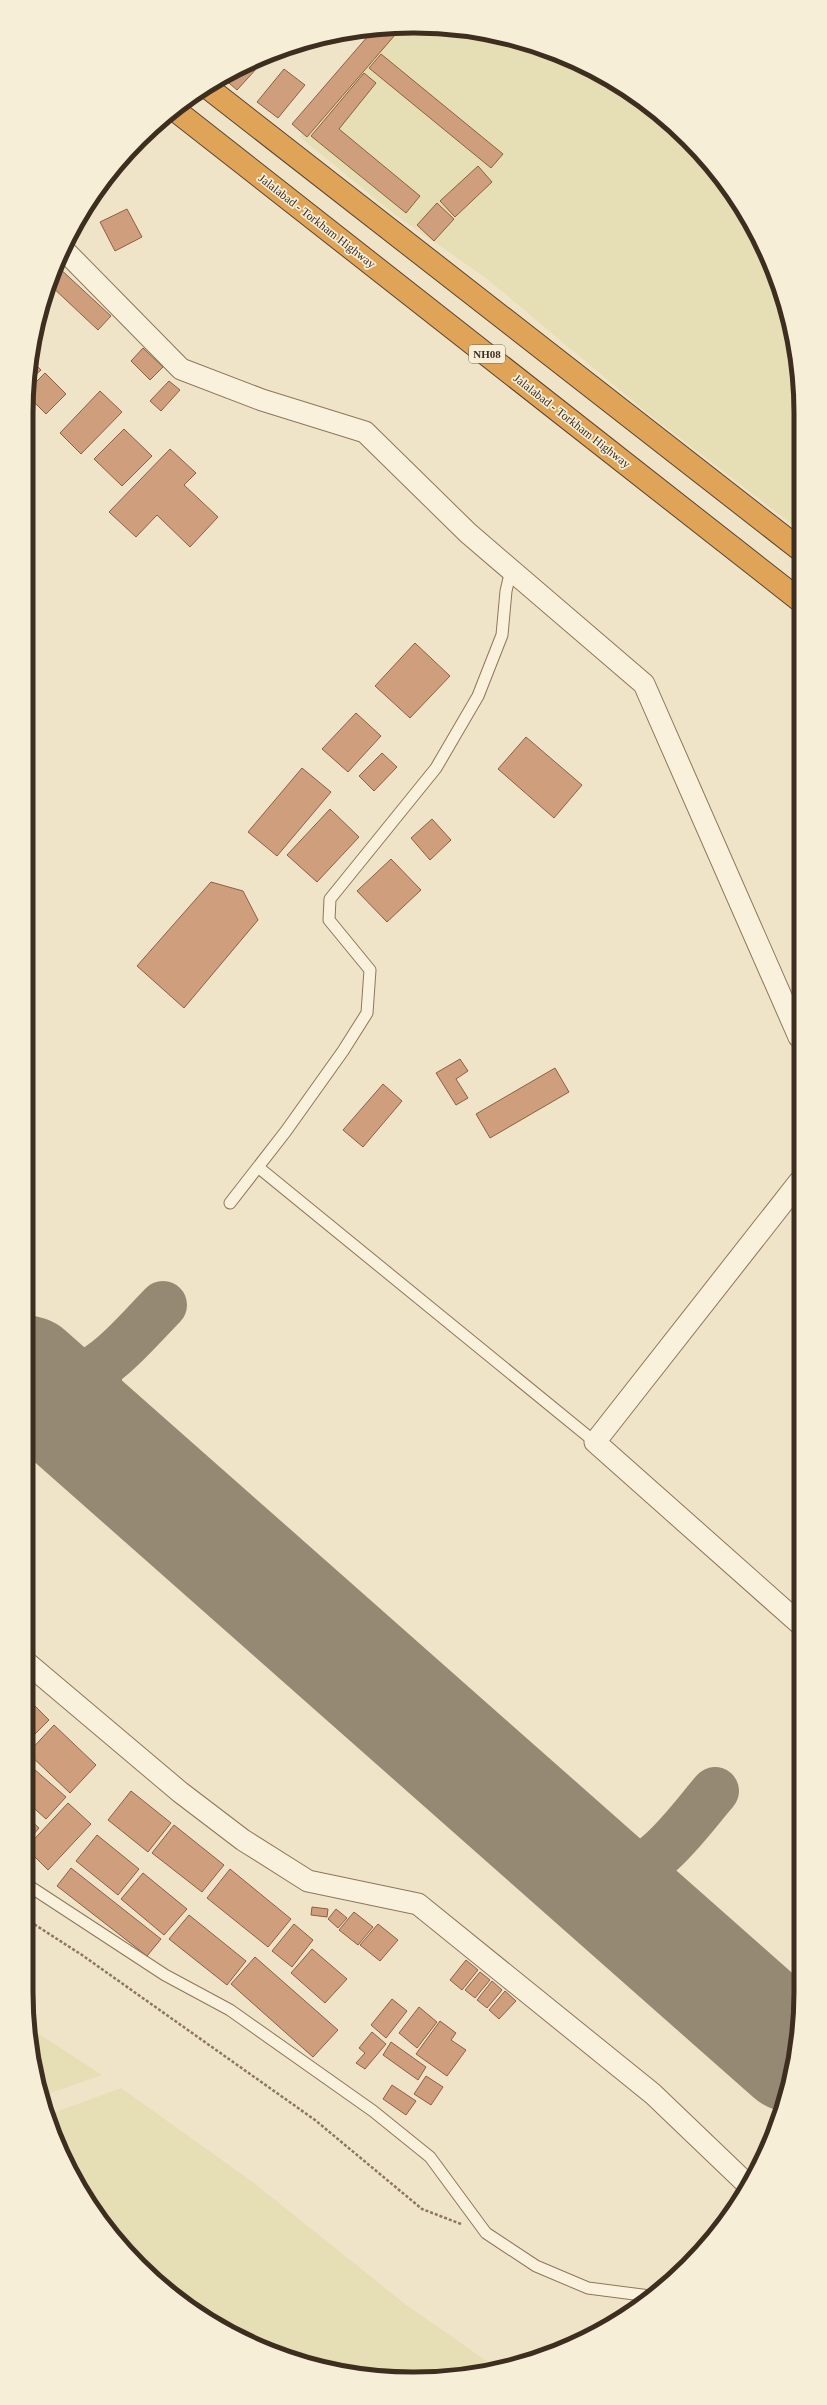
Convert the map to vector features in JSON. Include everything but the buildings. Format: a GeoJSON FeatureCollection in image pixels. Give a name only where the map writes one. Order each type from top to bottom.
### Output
{"type":"FeatureCollection","features":[{"type":"Feature","properties":{"kind":"highway"},"geometry":{"type":"LineString","coordinates":[[212,91],[794,545]]}},
{"type":"Feature","properties":{"kind":"highway","name":"Jalalabad - Torkham Highway"},"geometry":{"type":"LineString","coordinates":[[180,113],[794,596]]}},
{"type":"Feature","properties":{"kind":"street"},"geometry":{"type":"LineString","coordinates":[[68,254],[181,369],[262,400],[364,432],[468,533],[644,684],[794,1026]]}},
{"type":"Feature","properties":{"kind":"street"},"geometry":{"type":"LineString","coordinates":[[794,1188],[595,1442],[794,1619]]}},
{"type":"Feature","properties":{"kind":"street"},"geometry":{"type":"LineString","coordinates":[[33,1668],[180,1792],[243,1840],[308,1881],[418,1904],[653,2094],[744,2181]]}},
{"type":"Feature","properties":{"kind":"lane"},"geometry":{"type":"LineString","coordinates":[[230,1203],[339,1058],[367,1013],[370,970],[328,920],[330,899],[436,768],[478,696],[502,635],[506,590],[511,570]]}},
{"type":"Feature","properties":{"kind":"lane"},"geometry":{"type":"LineString","coordinates":[[258,1167],[595,1442]]}},
{"type":"Feature","properties":{"kind":"lane"},"geometry":{"type":"LineString","coordinates":[[33,1889],[165,1975],[230,2010],[374,2111],[430,2157],[486,2233],[536,2266],[588,2288],[642,2295]]}},
{"type":"Feature","properties":{"kind":"path"},"geometry":{"type":"LineString","coordinates":[[33,1924],[82,1955],[315,2120],[422,2209],[486,2233]]}},
{"type":"Feature","properties":{"kind":"shaded area"},"geometry":{"type":"Polygon","coordinates":[[[414,33],[463,36],[488,40],[536,53],[582,72],[625,97],[645,112],[683,144],[700,163],[730,202],[755,245],[774,291],[787,339],[791,364],[794,414],[794,526],[646,412],[486,278],[394,214],[300,137],[373,35],[389,34],[414,33]]]}},
{"type":"Feature","properties":{"kind":"shaded area"},"geometry":{"type":"Polygon","coordinates":[[[35,2031],[102,2075],[47,2094],[40,2066],[35,2031]]]}},
{"type":"Feature","properties":{"kind":"shaded area"},"geometry":{"type":"Polygon","coordinates":[[[121,2088],[254,2183],[405,2304],[491,2364],[463,2369],[414,2372],[364,2369],[339,2365],[291,2352],[245,2333],[223,2321],[202,2308],[163,2278],[144,2261],[127,2242],[97,2203],[84,2182],[72,2160],[53,2113],[121,2088]]]}},
{"type":"Feature","properties":{"kind":"taxiway"},"geometry":{"type":"LineString","coordinates":[[33,1368],[45,1373],[66,1377],[79,1376],[90,1372],[124,1346],[163,1305]]}},
{"type":"Feature","properties":{"kind":"taxiway"},"geometry":{"type":"LineString","coordinates":[[100,1367],[96,1402],[101,1426],[115,1447],[137,1473]]}},
{"type":"Feature","properties":{"kind":"taxiway"},"geometry":{"type":"LineString","coordinates":[[562,1850],[578,1861],[608,1874],[623,1874],[639,1868],[668,1846],[715,1791]]}},
{"type":"Feature","properties":{"kind":"taxiway"},"geometry":{"type":"LineString","coordinates":[[653,1860],[645,1889],[647,1908],[657,1926],[694,1965]]}},
{"type":"Feature","properties":{"kind":"runway"},"geometry":{"type":"LineString","coordinates":[[33,1381],[790,2050]]}}]}
